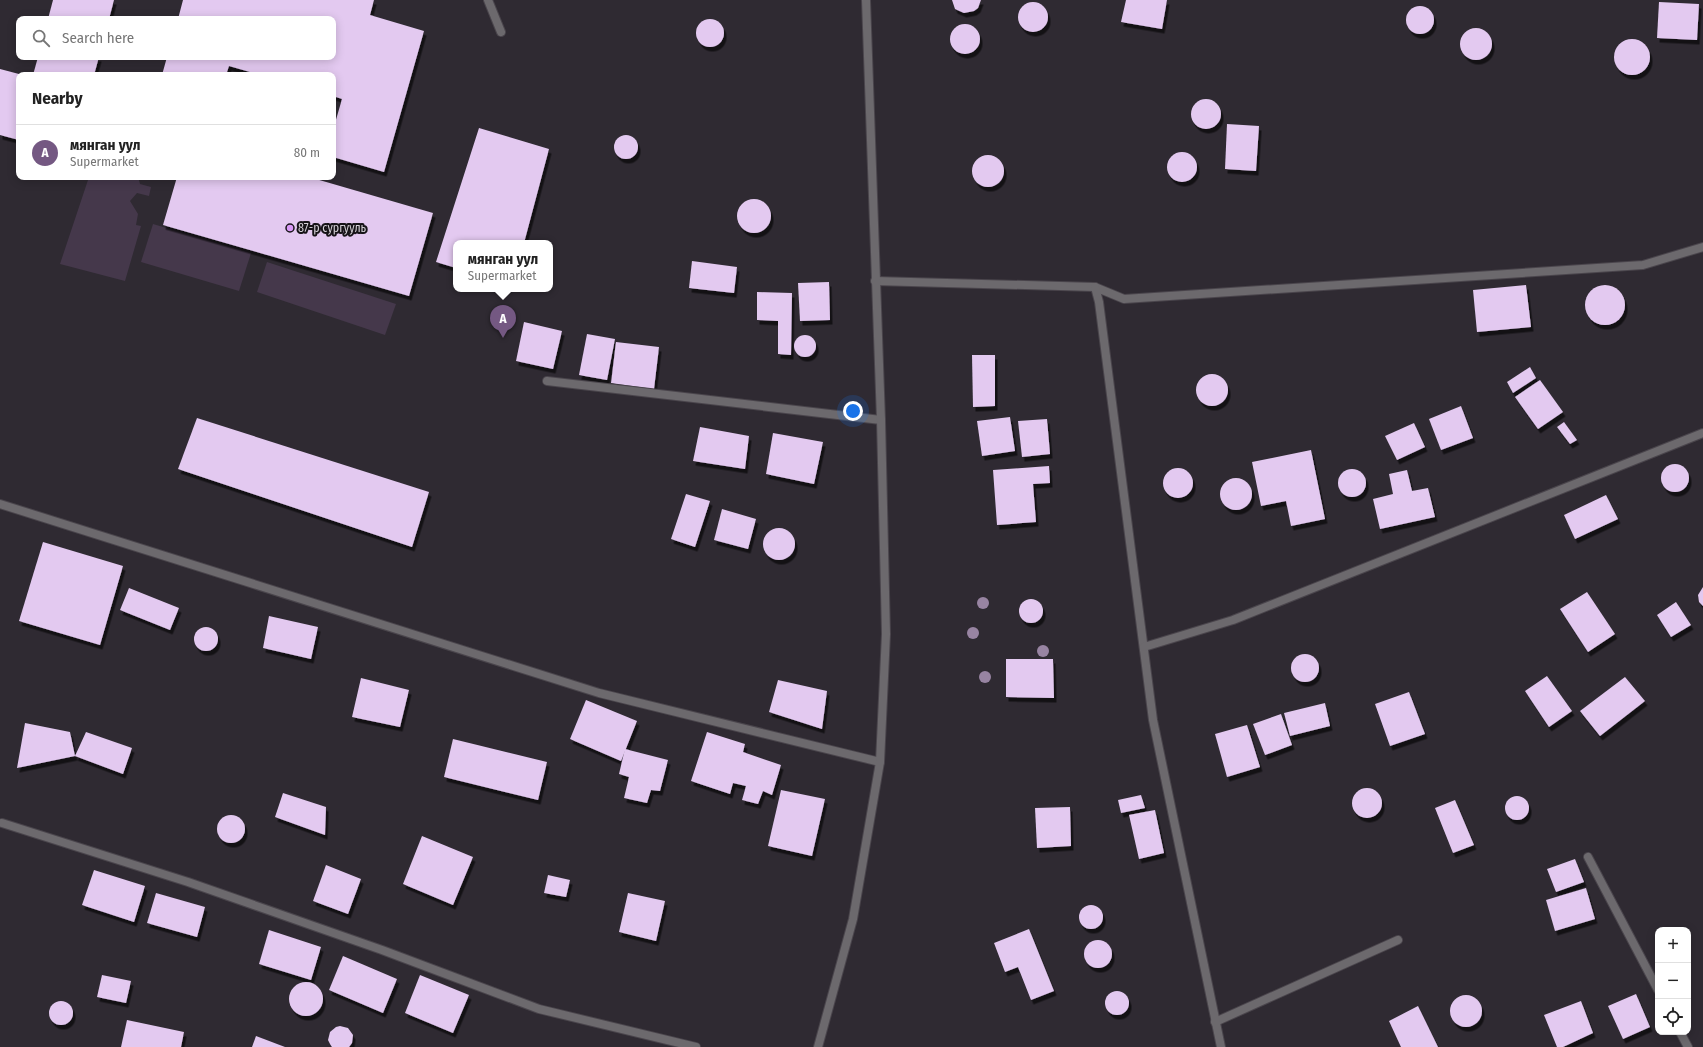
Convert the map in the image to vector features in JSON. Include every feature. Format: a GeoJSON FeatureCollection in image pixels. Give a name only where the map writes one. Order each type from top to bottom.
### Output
{"type":"FeatureCollection","features":[{"type":"Feature","properties":{"kind":"street"},"geometry":{"type":"LineString","coordinates":[[488,0],[501,32]]}},
{"type":"Feature","properties":{"kind":"street"},"geometry":{"type":"LineString","coordinates":[[818,1047],[853,919],[880,762],[886,634],[881,420],[866,0]]}},
{"type":"Feature","properties":{"kind":"street"},"geometry":{"type":"LineString","coordinates":[[875,281],[1095,287],[1124,299],[1643,265],[1703,247]]}},
{"type":"Feature","properties":{"kind":"street"},"geometry":{"type":"LineString","coordinates":[[1095,287],[1100,309],[1153,720],[1221,1047]]}},
{"type":"Feature","properties":{"kind":"street"},"geometry":{"type":"LineString","coordinates":[[547,381],[881,420]]}},
{"type":"Feature","properties":{"kind":"street"},"geometry":{"type":"LineString","coordinates":[[1144,648],[1232,620],[1703,433]]}},
{"type":"Feature","properties":{"kind":"street"},"geometry":{"type":"LineString","coordinates":[[0,504],[599,693],[880,762]]}},
{"type":"Feature","properties":{"kind":"street"},"geometry":{"type":"LineString","coordinates":[[2,823],[188,882],[382,950],[539,1009],[696,1047]]}},
{"type":"Feature","properties":{"kind":"street"},"geometry":{"type":"LineString","coordinates":[[1588,857],[1655,984]]}},
{"type":"Feature","properties":{"kind":"street"},"geometry":{"type":"LineString","coordinates":[[1215,1022],[1398,940]]}},
{"type":"Feature","properties":{"kind":"street"},"geometry":{"type":"LineString","coordinates":[[1682,1035],[1688,1047]]}},
{"type":"Feature","properties":{"kind":"shaded area"},"geometry":{"type":"Polygon","coordinates":[[[88,180],[139,180],[140,184],[151,187],[149,196],[137,193],[130,201],[138,214],[136,225],[141,226],[125,281],[60,264],[88,180]]]}},
{"type":"Feature","properties":{"kind":"shaded area"},"geometry":{"type":"Polygon","coordinates":[[[153,224],[251,253],[239,291],[141,262],[153,224]]]}},
{"type":"Feature","properties":{"kind":"shaded area"},"geometry":{"type":"Polygon","coordinates":[[[267,262],[396,304],[385,335],[257,292],[267,262]]]}},
{"type":"Feature","properties":{"kind":"building"},"geometry":{"type":"Polygon","coordinates":[[[53,0],[114,0],[110,16],[49,16],[53,0]]]}},
{"type":"Feature","properties":{"kind":"building"},"geometry":{"type":"Polygon","coordinates":[[[183,0],[374,0],[370,15],[424,31],[384,172],[336,158],[336,120],[342,99],[336,97],[336,72],[250,72],[229,66],[227,72],[163,72],[166,60],[336,60],[336,16],[179,16],[183,0]]]}},
{"type":"Feature","properties":{"kind":"building"},"geometry":{"type":"Polygon","coordinates":[[[952,0],[981,0],[978,8],[974,11],[964,13],[955,9],[952,0]]]}},
{"type":"Feature","properties":{"kind":"building"},"geometry":{"type":"Polygon","coordinates":[[[1126,0],[1167,0],[1162,29],[1121,22],[1126,0]]]}},
{"type":"Feature","properties":{"kind":"building"},"geometry":{"type":"Polygon","coordinates":[[[1033,2],[1039,3],[1047,11],[1047,23],[1039,31],[1033,32],[1027,31],[1019,23],[1018,17],[1019,11],[1027,3],[1033,2]]]}},
{"type":"Feature","properties":{"kind":"building"},"geometry":{"type":"Polygon","coordinates":[[[1659,2],[1699,4],[1697,40],[1657,38],[1659,2]]]}},
{"type":"Feature","properties":{"kind":"building"},"geometry":{"type":"Polygon","coordinates":[[[1420,6],[1430,10],[1434,20],[1430,30],[1420,34],[1410,30],[1406,20],[1410,10],[1420,6]]]}},
{"type":"Feature","properties":{"kind":"building"},"geometry":{"type":"Polygon","coordinates":[[[710,19],[720,23],[724,33],[720,43],[710,47],[700,43],[696,33],[700,23],[710,19]]]}},
{"type":"Feature","properties":{"kind":"building"},"geometry":{"type":"Polygon","coordinates":[[[965,24],[971,25],[979,33],[979,45],[971,53],[965,54],[959,53],[951,45],[950,39],[951,33],[959,25],[965,24]]]}},
{"type":"Feature","properties":{"kind":"building"},"geometry":{"type":"Polygon","coordinates":[[[1473,28],[1479,28],[1488,32],[1492,44],[1488,56],[1479,60],[1473,60],[1464,56],[1460,47],[1460,41],[1464,32],[1473,28]]]}},
{"type":"Feature","properties":{"kind":"building"},"geometry":{"type":"Polygon","coordinates":[[[1636,39],[1645,44],[1649,50],[1649,64],[1645,70],[1636,75],[1628,75],[1619,70],[1615,64],[1614,53],[1619,44],[1625,40],[1636,39]]]}},
{"type":"Feature","properties":{"kind":"building"},"geometry":{"type":"Polygon","coordinates":[[[37,60],[98,60],[95,72],[34,72],[37,60]]]}},
{"type":"Feature","properties":{"kind":"building"},"geometry":{"type":"Polygon","coordinates":[[[0,69],[16,73],[16,139],[0,135],[0,69]]]}},
{"type":"Feature","properties":{"kind":"building"},"geometry":{"type":"Polygon","coordinates":[[[1206,99],[1212,100],[1220,108],[1220,120],[1212,128],[1206,129],[1200,128],[1192,120],[1191,114],[1192,108],[1200,100],[1206,99]]]}},
{"type":"Feature","properties":{"kind":"building"},"geometry":{"type":"Polygon","coordinates":[[[1227,124],[1259,126],[1256,171],[1225,169],[1227,124]]]}},
{"type":"Feature","properties":{"kind":"building"},"geometry":{"type":"Polygon","coordinates":[[[479,128],[549,149],[525,240],[453,240],[453,267],[436,262],[479,128]]]}},
{"type":"Feature","properties":{"kind":"building"},"geometry":{"type":"Polygon","coordinates":[[[626,135],[634,139],[638,147],[634,155],[626,159],[618,155],[614,147],[618,139],[626,135]]]}},
{"type":"Feature","properties":{"kind":"building"},"geometry":{"type":"Polygon","coordinates":[[[1182,152],[1188,153],[1196,161],[1196,173],[1188,181],[1182,182],[1176,181],[1168,173],[1167,167],[1168,161],[1176,153],[1182,152]]]}},
{"type":"Feature","properties":{"kind":"building"},"geometry":{"type":"Polygon","coordinates":[[[985,155],[991,155],[1001,162],[1004,171],[1003,177],[997,184],[991,187],[985,187],[975,180],[972,174],[972,168],[979,158],[985,155]]]}},
{"type":"Feature","properties":{"kind":"building"},"geometry":{"type":"Polygon","coordinates":[[[176,180],[319,180],[433,213],[409,296],[163,225],[176,180]]]}},
{"type":"Feature","properties":{"kind":"building"},"geometry":{"type":"Polygon","coordinates":[[[751,199],[757,199],[766,204],[770,210],[770,222],[766,228],[757,233],[751,233],[742,228],[737,219],[737,213],[742,204],[751,199]]]}},
{"type":"Feature","properties":{"kind":"building"},"geometry":{"type":"Polygon","coordinates":[[[692,261],[737,267],[734,293],[689,288],[692,261]]]}},
{"type":"Feature","properties":{"kind":"building"},"geometry":{"type":"Polygon","coordinates":[[[829,282],[830,320],[800,321],[798,283],[829,282]]]}},
{"type":"Feature","properties":{"kind":"building"},"geometry":{"type":"Polygon","coordinates":[[[1526,285],[1531,327],[1477,332],[1473,290],[1526,285]]]}},
{"type":"Feature","properties":{"kind":"building"},"geometry":{"type":"Polygon","coordinates":[[[1601,285],[1609,285],[1616,288],[1622,294],[1625,305],[1622,316],[1616,322],[1609,325],[1601,325],[1594,322],[1588,316],[1585,309],[1585,301],[1588,294],[1594,288],[1601,285]]]}},
{"type":"Feature","properties":{"kind":"building"},"geometry":{"type":"Polygon","coordinates":[[[757,292],[792,293],[791,355],[778,354],[778,321],[757,320],[757,292]]]}},
{"type":"Feature","properties":{"kind":"building"},"geometry":{"type":"Polygon","coordinates":[[[524,322],[562,331],[553,369],[516,361],[524,322]]]}},
{"type":"Feature","properties":{"kind":"building"},"geometry":{"type":"Polygon","coordinates":[[[587,334],[615,339],[607,380],[579,375],[587,334]]]}},
{"type":"Feature","properties":{"kind":"building"},"geometry":{"type":"Polygon","coordinates":[[[801,335],[809,335],[816,342],[816,350],[809,357],[801,357],[794,350],[794,342],[801,335]]]}},
{"type":"Feature","properties":{"kind":"building"},"geometry":{"type":"Polygon","coordinates":[[[616,342],[659,347],[654,389],[611,383],[616,342]]]}},
{"type":"Feature","properties":{"kind":"building"},"geometry":{"type":"Polygon","coordinates":[[[972,355],[995,355],[995,406],[973,407],[972,355]]]}},
{"type":"Feature","properties":{"kind":"building"},"geometry":{"type":"Polygon","coordinates":[[[1530,367],[1536,378],[1513,393],[1507,382],[1530,367]]]}},
{"type":"Feature","properties":{"kind":"building"},"geometry":{"type":"Polygon","coordinates":[[[1212,374],[1218,375],[1225,381],[1228,390],[1227,396],[1221,403],[1212,406],[1206,405],[1199,399],[1196,390],[1197,384],[1203,377],[1212,374]]]}},
{"type":"Feature","properties":{"kind":"building"},"geometry":{"type":"Polygon","coordinates":[[[1540,380],[1563,412],[1538,429],[1515,397],[1540,380]]]}},
{"type":"Feature","properties":{"kind":"building"},"geometry":{"type":"Polygon","coordinates":[[[1461,406],[1473,438],[1441,450],[1429,419],[1461,406]]]}},
{"type":"Feature","properties":{"kind":"building"},"geometry":{"type":"Polygon","coordinates":[[[1010,417],[1015,451],[982,456],[977,421],[1010,417]]]}},
{"type":"Feature","properties":{"kind":"building"},"geometry":{"type":"Polygon","coordinates":[[[197,418],[429,492],[412,547],[178,469],[197,418]]]}},
{"type":"Feature","properties":{"kind":"building"},"geometry":{"type":"Polygon","coordinates":[[[1047,419],[1050,454],[1022,457],[1018,421],[1047,419]]]}},
{"type":"Feature","properties":{"kind":"building"},"geometry":{"type":"Polygon","coordinates":[[[1564,422],[1577,440],[1570,444],[1557,427],[1564,422]]]}},
{"type":"Feature","properties":{"kind":"building"},"geometry":{"type":"Polygon","coordinates":[[[1414,423],[1425,447],[1397,460],[1385,436],[1414,423]]]}},
{"type":"Feature","properties":{"kind":"building"},"geometry":{"type":"Polygon","coordinates":[[[700,427],[749,436],[745,469],[693,461],[700,427]]]}},
{"type":"Feature","properties":{"kind":"building"},"geometry":{"type":"Polygon","coordinates":[[[773,433],[823,442],[814,484],[766,474],[773,433]]]}},
{"type":"Feature","properties":{"kind":"building"},"geometry":{"type":"Polygon","coordinates":[[[1311,450],[1325,519],[1291,526],[1286,501],[1261,506],[1252,462],[1311,450]]]}},
{"type":"Feature","properties":{"kind":"building"},"geometry":{"type":"Polygon","coordinates":[[[1675,464],[1685,468],[1689,478],[1685,488],[1675,492],[1665,488],[1661,478],[1665,468],[1675,464]]]}},
{"type":"Feature","properties":{"kind":"building"},"geometry":{"type":"Polygon","coordinates":[[[1049,466],[1050,483],[1033,484],[1036,522],[997,525],[993,470],[1049,466]]]}},
{"type":"Feature","properties":{"kind":"building"},"geometry":{"type":"Polygon","coordinates":[[[1178,468],[1184,469],[1192,477],[1192,489],[1184,497],[1178,498],[1172,497],[1164,489],[1163,483],[1164,477],[1172,469],[1178,468]]]}},
{"type":"Feature","properties":{"kind":"building"},"geometry":{"type":"Polygon","coordinates":[[[1352,469],[1362,473],[1366,483],[1362,493],[1352,497],[1342,493],[1338,483],[1342,473],[1352,469]]]}},
{"type":"Feature","properties":{"kind":"building"},"geometry":{"type":"Polygon","coordinates":[[[1407,470],[1412,491],[1428,488],[1435,517],[1380,529],[1373,499],[1393,494],[1389,474],[1407,470]]]}},
{"type":"Feature","properties":{"kind":"building"},"geometry":{"type":"Polygon","coordinates":[[[1233,478],[1239,478],[1249,485],[1252,494],[1251,500],[1245,507],[1239,510],[1233,510],[1223,503],[1220,497],[1220,491],[1227,481],[1233,478]]]}},
{"type":"Feature","properties":{"kind":"building"},"geometry":{"type":"Polygon","coordinates":[[[686,494],[710,501],[695,547],[671,539],[686,494]]]}},
{"type":"Feature","properties":{"kind":"building"},"geometry":{"type":"Polygon","coordinates":[[[1606,495],[1618,519],[1575,539],[1564,515],[1606,495]]]}},
{"type":"Feature","properties":{"kind":"building"},"geometry":{"type":"Polygon","coordinates":[[[722,509],[756,519],[748,549],[714,540],[722,509]]]}},
{"type":"Feature","properties":{"kind":"building"},"geometry":{"type":"Polygon","coordinates":[[[776,528],[782,528],[791,532],[795,544],[791,556],[782,560],[776,560],[767,556],[763,547],[763,541],[767,532],[776,528]]]}},
{"type":"Feature","properties":{"kind":"building"},"geometry":{"type":"Polygon","coordinates":[[[43,542],[123,566],[100,645],[19,621],[43,542]]]}},
{"type":"Feature","properties":{"kind":"building"},"geometry":{"type":"Polygon","coordinates":[[[1703,587],[1703,606],[1699,602],[1698,595],[1703,587]]]}},
{"type":"Feature","properties":{"kind":"building"},"geometry":{"type":"Polygon","coordinates":[[[129,588],[179,608],[170,630],[120,610],[129,588]]]}},
{"type":"Feature","properties":{"kind":"building"},"geometry":{"type":"Polygon","coordinates":[[[1587,592],[1615,634],[1588,652],[1560,609],[1587,592]]]}},
{"type":"Feature","properties":{"kind":"building"},"geometry":{"type":"Polygon","coordinates":[[[1031,599],[1040,602],[1043,611],[1040,620],[1031,623],[1022,620],[1019,611],[1022,602],[1031,599]]]}},
{"type":"Feature","properties":{"kind":"building"},"geometry":{"type":"Polygon","coordinates":[[[1676,602],[1691,625],[1671,637],[1657,615],[1676,602]]]}},
{"type":"Feature","properties":{"kind":"building"},"geometry":{"type":"Polygon","coordinates":[[[269,616],[318,627],[311,659],[263,648],[269,616]]]}},
{"type":"Feature","properties":{"kind":"building"},"geometry":{"type":"Polygon","coordinates":[[[206,627],[215,630],[218,639],[215,648],[206,651],[197,648],[194,639],[197,630],[206,627]]]}},
{"type":"Feature","properties":{"kind":"building"},"geometry":{"type":"Polygon","coordinates":[[[1305,654],[1311,655],[1315,658],[1318,662],[1318,674],[1315,678],[1311,681],[1305,682],[1299,681],[1295,678],[1292,674],[1291,668],[1292,662],[1295,658],[1299,655],[1305,654]]]}},
{"type":"Feature","properties":{"kind":"building"},"geometry":{"type":"Polygon","coordinates":[[[1006,659],[1053,659],[1054,698],[1006,697],[1006,659]]]}},
{"type":"Feature","properties":{"kind":"building"},"geometry":{"type":"Polygon","coordinates":[[[1547,676],[1572,711],[1549,727],[1525,691],[1547,676]]]}},
{"type":"Feature","properties":{"kind":"building"},"geometry":{"type":"Polygon","coordinates":[[[1625,677],[1645,701],[1600,736],[1580,711],[1625,677]]]}},
{"type":"Feature","properties":{"kind":"building"},"geometry":{"type":"Polygon","coordinates":[[[361,678],[409,690],[400,727],[352,717],[361,678]]]}},
{"type":"Feature","properties":{"kind":"building"},"geometry":{"type":"Polygon","coordinates":[[[778,680],[827,691],[822,729],[769,712],[778,680]]]}},
{"type":"Feature","properties":{"kind":"building"},"geometry":{"type":"Polygon","coordinates":[[[1409,692],[1425,734],[1390,746],[1375,704],[1409,692]]]}},
{"type":"Feature","properties":{"kind":"building"},"geometry":{"type":"Polygon","coordinates":[[[586,700],[637,721],[621,761],[570,739],[586,700]]]}},
{"type":"Feature","properties":{"kind":"building"},"geometry":{"type":"Polygon","coordinates":[[[1325,703],[1330,726],[1290,736],[1284,713],[1325,703]]]}},
{"type":"Feature","properties":{"kind":"building"},"geometry":{"type":"Polygon","coordinates":[[[1281,714],[1292,745],[1265,755],[1253,724],[1281,714]]]}},
{"type":"Feature","properties":{"kind":"building"},"geometry":{"type":"Polygon","coordinates":[[[25,723],[70,732],[75,756],[17,768],[25,723]]]}},
{"type":"Feature","properties":{"kind":"building"},"geometry":{"type":"Polygon","coordinates":[[[1247,725],[1260,767],[1227,777],[1215,734],[1247,725]]]}},
{"type":"Feature","properties":{"kind":"building"},"geometry":{"type":"Polygon","coordinates":[[[86,732],[132,748],[123,774],[75,756],[86,732]]]}},
{"type":"Feature","properties":{"kind":"building"},"geometry":{"type":"Polygon","coordinates":[[[707,732],[745,744],[743,752],[781,765],[772,795],[763,791],[758,804],[742,800],[746,786],[733,783],[730,794],[691,781],[707,732]]]}},
{"type":"Feature","properties":{"kind":"building"},"geometry":{"type":"Polygon","coordinates":[[[453,739],[547,762],[538,800],[444,777],[453,739]]]}},
{"type":"Feature","properties":{"kind":"building"},"geometry":{"type":"Polygon","coordinates":[[[625,749],[668,760],[660,791],[651,790],[647,803],[624,798],[629,777],[619,774],[625,749]]]}},
{"type":"Feature","properties":{"kind":"building"},"geometry":{"type":"Polygon","coordinates":[[[1367,788],[1378,792],[1382,803],[1378,814],[1367,818],[1356,814],[1352,803],[1356,792],[1367,788]]]}},
{"type":"Feature","properties":{"kind":"building"},"geometry":{"type":"Polygon","coordinates":[[[781,790],[825,799],[812,856],[768,846],[781,790]]]}},
{"type":"Feature","properties":{"kind":"building"},"geometry":{"type":"Polygon","coordinates":[[[283,793],[326,807],[325,835],[275,817],[283,793]]]}},
{"type":"Feature","properties":{"kind":"building"},"geometry":{"type":"Polygon","coordinates":[[[1141,795],[1145,808],[1121,813],[1118,800],[1141,795]]]}},
{"type":"Feature","properties":{"kind":"building"},"geometry":{"type":"Polygon","coordinates":[[[1517,796],[1522,797],[1528,803],[1528,813],[1522,819],[1517,820],[1512,819],[1506,813],[1505,808],[1506,803],[1512,797],[1517,796]]]}},
{"type":"Feature","properties":{"kind":"building"},"geometry":{"type":"Polygon","coordinates":[[[1455,800],[1474,845],[1453,853],[1435,808],[1455,800]]]}},
{"type":"Feature","properties":{"kind":"building"},"geometry":{"type":"Polygon","coordinates":[[[1070,807],[1071,846],[1037,848],[1035,808],[1070,807]]]}},
{"type":"Feature","properties":{"kind":"building"},"geometry":{"type":"Polygon","coordinates":[[[1155,810],[1164,853],[1139,859],[1129,815],[1155,810]]]}},
{"type":"Feature","properties":{"kind":"building"},"geometry":{"type":"Polygon","coordinates":[[[231,815],[241,819],[245,829],[241,839],[231,843],[221,839],[217,829],[221,819],[231,815]]]}},
{"type":"Feature","properties":{"kind":"building"},"geometry":{"type":"Polygon","coordinates":[[[422,836],[473,857],[453,905],[403,884],[422,836]]]}},
{"type":"Feature","properties":{"kind":"building"},"geometry":{"type":"Polygon","coordinates":[[[1575,859],[1584,882],[1556,892],[1547,869],[1575,859]]]}},
{"type":"Feature","properties":{"kind":"building"},"geometry":{"type":"Polygon","coordinates":[[[326,865],[361,879],[348,914],[313,901],[326,865]]]}},
{"type":"Feature","properties":{"kind":"building"},"geometry":{"type":"Polygon","coordinates":[[[94,870],[145,886],[134,922],[82,905],[94,870]]]}},
{"type":"Feature","properties":{"kind":"building"},"geometry":{"type":"Polygon","coordinates":[[[548,875],[570,880],[566,897],[544,893],[548,875]]]}},
{"type":"Feature","properties":{"kind":"building"},"geometry":{"type":"Polygon","coordinates":[[[1586,888],[1595,919],[1555,931],[1546,900],[1586,888]]]}},
{"type":"Feature","properties":{"kind":"building"},"geometry":{"type":"Polygon","coordinates":[[[156,893],[205,907],[197,937],[147,923],[156,893]]]}},
{"type":"Feature","properties":{"kind":"building"},"geometry":{"type":"Polygon","coordinates":[[[628,893],[665,901],[656,941],[619,932],[628,893]]]}},
{"type":"Feature","properties":{"kind":"building"},"geometry":{"type":"Polygon","coordinates":[[[1091,905],[1100,908],[1103,917],[1100,926],[1091,929],[1082,926],[1079,917],[1082,908],[1091,905]]]}},
{"type":"Feature","properties":{"kind":"building"},"geometry":{"type":"Polygon","coordinates":[[[1029,929],[1054,991],[1031,1000],[1018,967],[1005,972],[994,943],[1029,929]]]}},
{"type":"Feature","properties":{"kind":"building"},"geometry":{"type":"Polygon","coordinates":[[[269,930],[321,947],[311,980],[259,964],[269,930]]]}},
{"type":"Feature","properties":{"kind":"building"},"geometry":{"type":"Polygon","coordinates":[[[1098,940],[1108,944],[1112,954],[1108,964],[1098,968],[1088,964],[1084,954],[1088,944],[1098,940]]]}},
{"type":"Feature","properties":{"kind":"building"},"geometry":{"type":"Polygon","coordinates":[[[343,956],[397,979],[383,1013],[329,990],[343,956]]]}},
{"type":"Feature","properties":{"kind":"building"},"geometry":{"type":"Polygon","coordinates":[[[102,975],[131,981],[126,1003],[97,997],[102,975]]]}},
{"type":"Feature","properties":{"kind":"building"},"geometry":{"type":"Polygon","coordinates":[[[420,975],[469,995],[453,1033],[405,1013],[420,975]]]}},
{"type":"Feature","properties":{"kind":"building"},"geometry":{"type":"Polygon","coordinates":[[[303,982],[309,982],[318,987],[322,993],[322,1005],[318,1011],[309,1016],[303,1016],[294,1011],[289,1002],[289,996],[294,987],[303,982]]]}},
{"type":"Feature","properties":{"kind":"building"},"geometry":{"type":"Polygon","coordinates":[[[1117,991],[1126,994],[1129,1003],[1126,1012],[1117,1015],[1108,1012],[1105,1003],[1108,994],[1117,991]]]}},
{"type":"Feature","properties":{"kind":"building"},"geometry":{"type":"Polygon","coordinates":[[[1636,994],[1650,1027],[1623,1039],[1608,1006],[1636,994]]]}},
{"type":"Feature","properties":{"kind":"building"},"geometry":{"type":"Polygon","coordinates":[[[1463,995],[1469,995],[1479,1002],[1482,1011],[1481,1017],[1475,1024],[1469,1027],[1463,1027],[1453,1020],[1450,1014],[1450,1008],[1457,998],[1463,995]]]}},
{"type":"Feature","properties":{"kind":"building"},"geometry":{"type":"Polygon","coordinates":[[[61,1001],[66,1002],[72,1008],[72,1018],[66,1024],[61,1025],[56,1024],[50,1018],[49,1013],[50,1008],[56,1002],[61,1001]]]}},
{"type":"Feature","properties":{"kind":"building"},"geometry":{"type":"Polygon","coordinates":[[[1581,1001],[1593,1033],[1563,1047],[1557,1047],[1544,1015],[1581,1001]]]}},
{"type":"Feature","properties":{"kind":"building"},"geometry":{"type":"Polygon","coordinates":[[[1418,1006],[1438,1047],[1401,1047],[1389,1021],[1418,1006]]]}},
{"type":"Feature","properties":{"kind":"building"},"geometry":{"type":"Polygon","coordinates":[[[127,1020],[184,1032],[181,1047],[121,1047],[127,1020]]]}},
{"type":"Feature","properties":{"kind":"building"},"geometry":{"type":"Polygon","coordinates":[[[340,1026],[348,1028],[353,1035],[352,1043],[349,1047],[332,1047],[328,1040],[330,1032],[336,1027],[340,1026]]]}},
{"type":"Feature","properties":{"kind":"building"},"geometry":{"type":"Polygon","coordinates":[[[256,1036],[285,1047],[252,1047],[256,1036]]]}},
{"type":"Feature","properties":{"kind":"place","name":"87-р сургууль"},"geometry":{"type":"Point","coordinates":[290,228]}},
{"type":"Feature","properties":{"kind":"place","name":"мянган уул"},"geometry":{"type":"Point","coordinates":[503,338]}}]}
